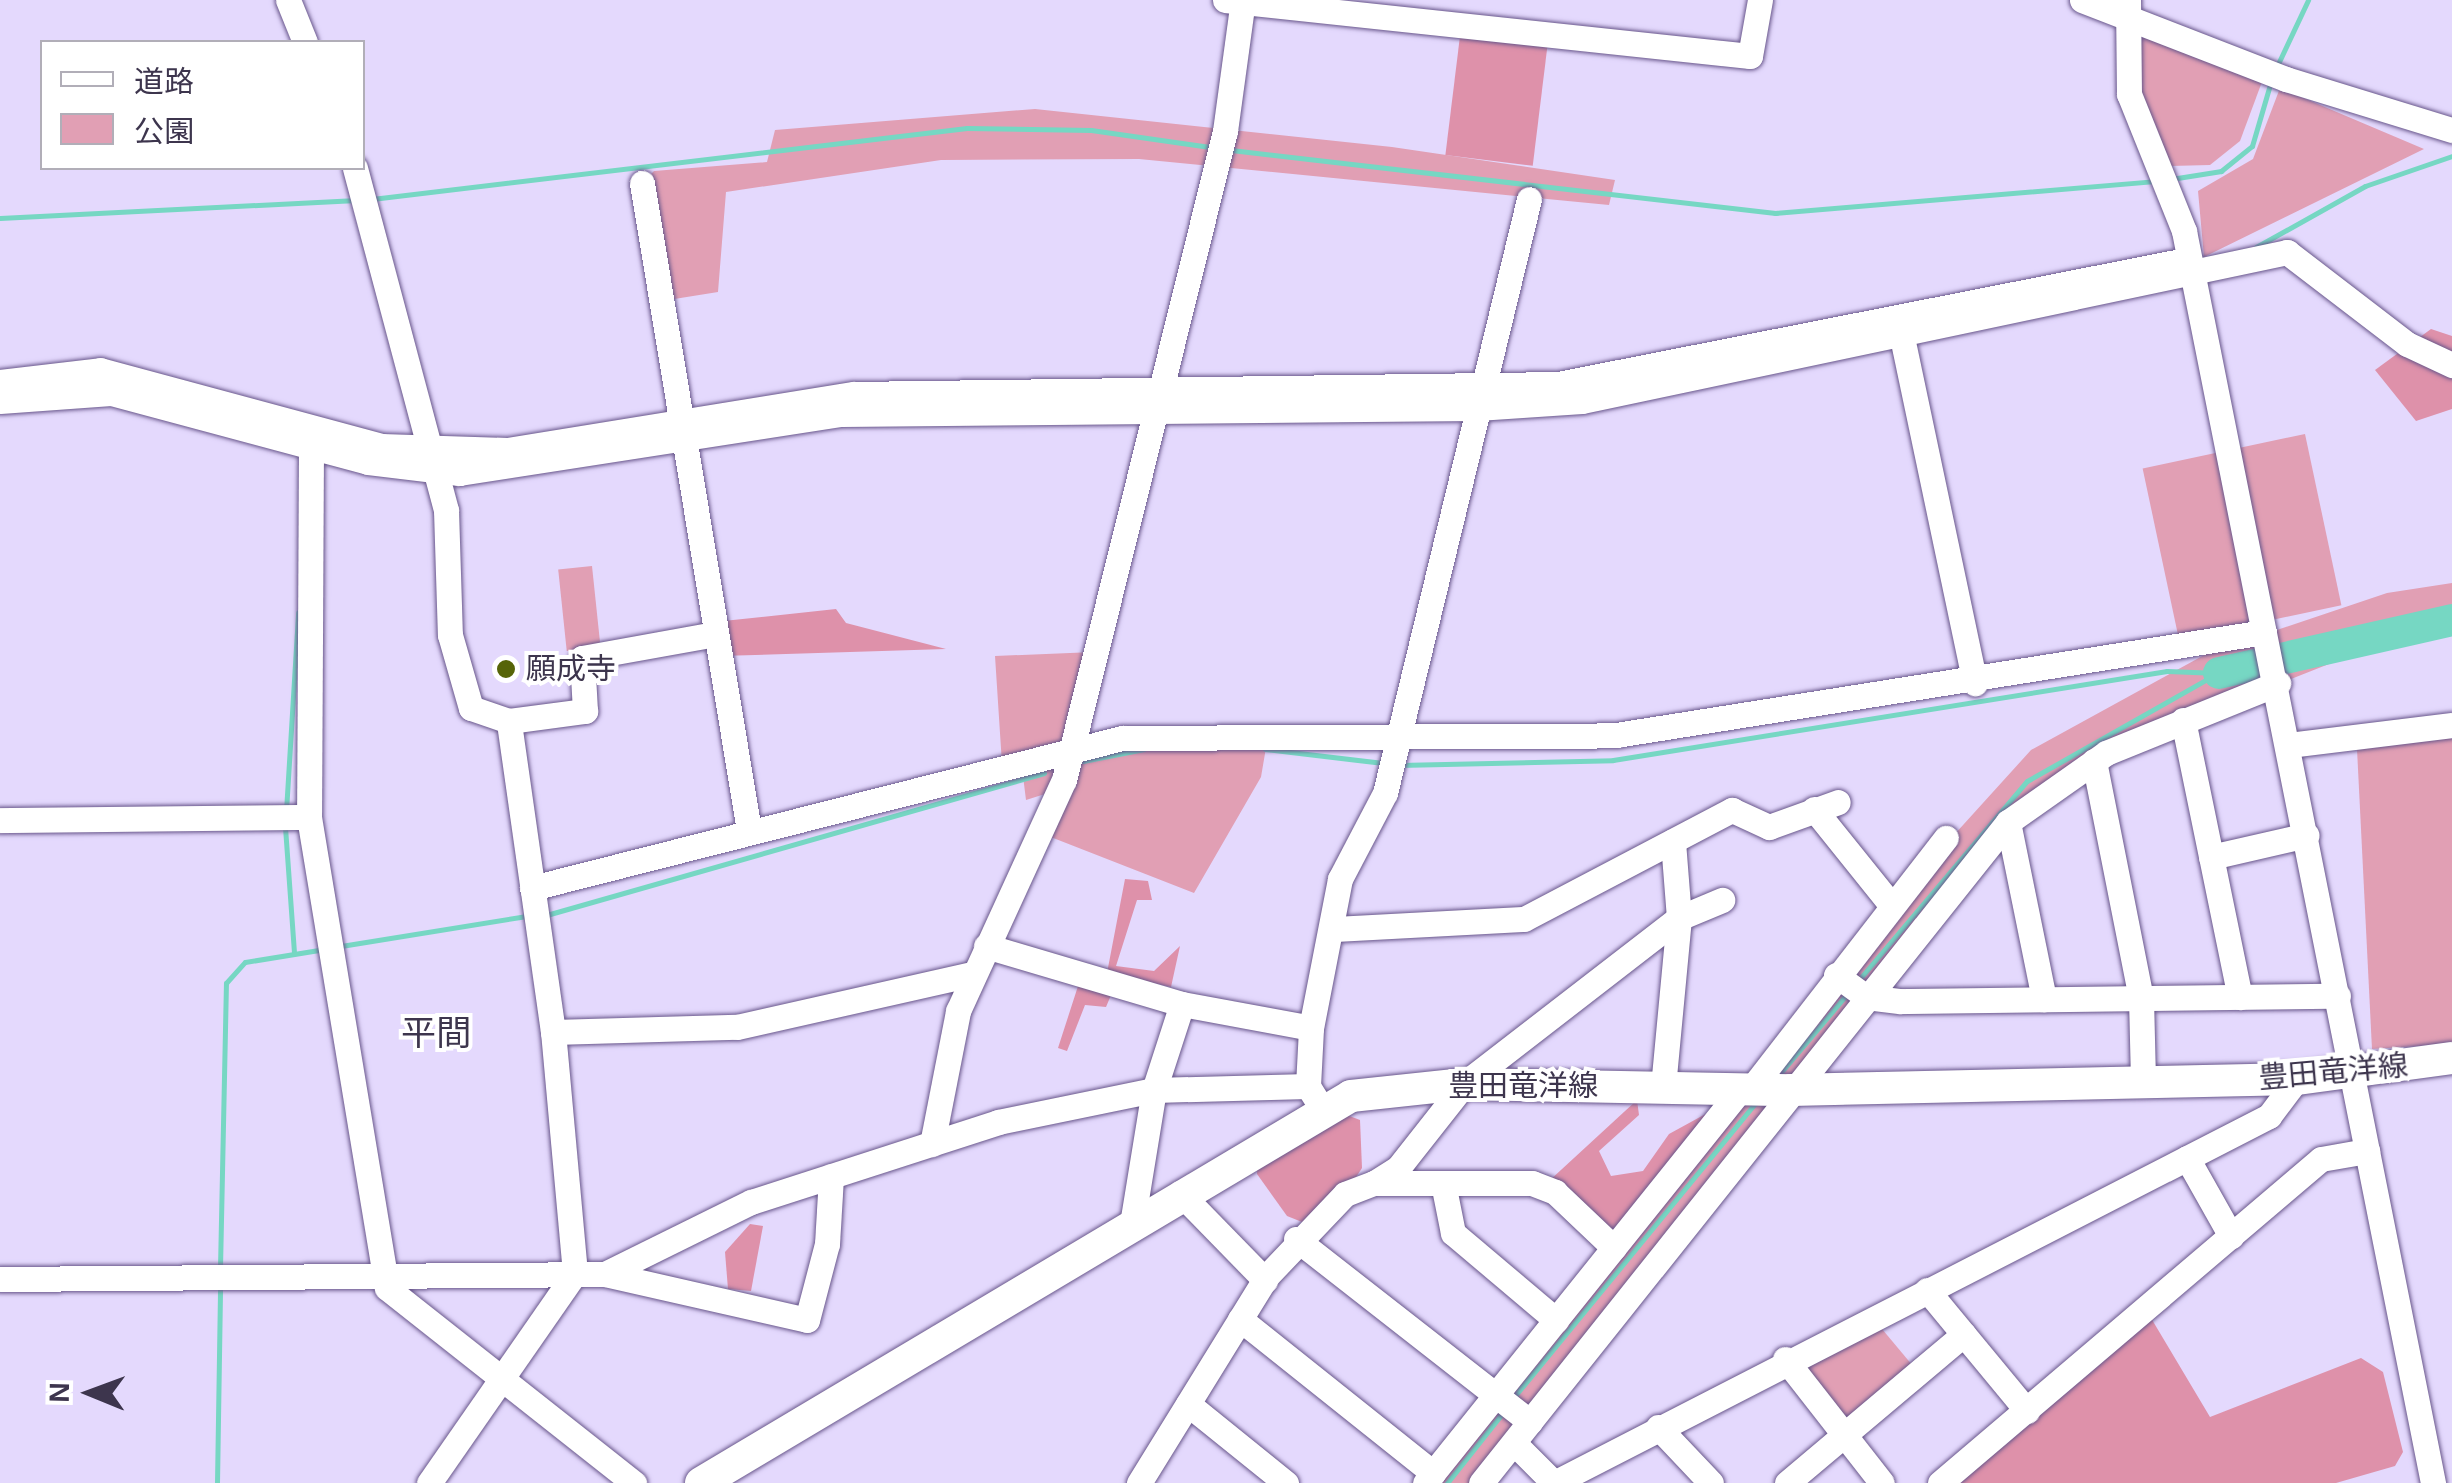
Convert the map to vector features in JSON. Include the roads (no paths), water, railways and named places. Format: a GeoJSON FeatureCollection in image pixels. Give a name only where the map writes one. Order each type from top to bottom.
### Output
{"type":"FeatureCollection","features":[{"type":"Feature","properties":{"kind":"main road","name":"豊田竜洋線"},"geometry":{"type":"LineString","coordinates":[[701,1483],[1180,1194],[1315,1097],[1464,1084],[1791,1090],[2297,1079],[2452,1058]]}},
{"type":"Feature","properties":{"kind":"street"},"geometry":{"type":"LineString","coordinates":[[288,0],[304,40]]}},
{"type":"Feature","properties":{"kind":"street"},"geometry":{"type":"LineString","coordinates":[[932,1144],[972,974],[1063,785],[1225,131],[1237,1],[1750,56],[1760,0]]}},
{"type":"Feature","properties":{"kind":"street"},"geometry":{"type":"LineString","coordinates":[[2082,0],[2131,8],[2286,80],[2452,130]]}},
{"type":"Feature","properties":{"kind":"street"},"geometry":{"type":"LineString","coordinates":[[2131,8],[2129,94],[2192,268],[2264,632],[2278,683],[2367,1151],[2438,1468]]}},
{"type":"Feature","properties":{"kind":"street"},"geometry":{"type":"LineString","coordinates":[[356,170],[434,462],[460,692],[471,708],[508,721],[586,711],[582,658],[716,634]]}},
{"type":"Feature","properties":{"kind":"street"},"geometry":{"type":"LineString","coordinates":[[642,184],[749,831]]}},
{"type":"Feature","properties":{"kind":"street"},"geometry":{"type":"LineString","coordinates":[[605,1274],[751,1202],[932,1144],[1154,1090],[1315,1097],[1311,1028],[1340,879],[1385,794],[1528,199]]}},
{"type":"Feature","properties":{"kind":"street"},"geometry":{"type":"LineString","coordinates":[[1480,399],[2287,252],[2407,344],[2452,365]]}},
{"type":"Feature","properties":{"kind":"street"},"geometry":{"type":"LineString","coordinates":[[0,401],[111,392],[312,448],[434,462],[506,450],[841,414],[1156,401],[1582,401],[1902,337],[2192,268]]}},
{"type":"Feature","properties":{"kind":"street"},"geometry":{"type":"LineString","coordinates":[[1902,337],[1974,684]]}},
{"type":"Feature","properties":{"kind":"street"},"geometry":{"type":"LineString","coordinates":[[0,382],[100,370],[434,462]]}},
{"type":"Feature","properties":{"kind":"street"},"geometry":{"type":"LineString","coordinates":[[312,448],[309,817],[384,1278],[501,1380],[634,1483]]}},
{"type":"Feature","properties":{"kind":"street"},"geometry":{"type":"LineString","coordinates":[[532,888],[1070,746],[1168,732],[1398,741],[1616,735],[1974,684],[2264,632]]}},
{"type":"Feature","properties":{"kind":"street"},"geometry":{"type":"LineString","coordinates":[[1481,1483],[2008,822],[2094,762],[2183,720],[2278,683]]}},
{"type":"Feature","properties":{"kind":"street"},"geometry":{"type":"LineString","coordinates":[[2183,720],[2240,997]]}},
{"type":"Feature","properties":{"kind":"street"},"geometry":{"type":"LineString","coordinates":[[429,1483],[575,1273],[553,1032],[508,721]]}},
{"type":"Feature","properties":{"kind":"street"},"geometry":{"type":"LineString","coordinates":[[2289,745],[2452,725]]}},
{"type":"Feature","properties":{"kind":"street"},"geometry":{"type":"LineString","coordinates":[[2094,762],[2141,998],[2143,1082]]}},
{"type":"Feature","properties":{"kind":"street"},"geometry":{"type":"LineString","coordinates":[[1333,929],[1524,919],[1732,810],[1769,826],[1826,805],[1892,906]]}},
{"type":"Feature","properties":{"kind":"street"},"geometry":{"type":"LineString","coordinates":[[0,820],[309,817]]}},
{"type":"Feature","properties":{"kind":"street"},"geometry":{"type":"LineString","coordinates":[[2008,822],[2044,999]]}},
{"type":"Feature","properties":{"kind":"street"},"geometry":{"type":"LineString","coordinates":[[2211,857],[2307,836]]}},
{"type":"Feature","properties":{"kind":"street"},"geometry":{"type":"LineString","coordinates":[[1240,1319],[1429,1478],[1946,838]]}},
{"type":"Feature","properties":{"kind":"street"},"geometry":{"type":"LineString","coordinates":[[1663,1087],[1679,918],[1673,841]]}},
{"type":"Feature","properties":{"kind":"street"},"geometry":{"type":"LineString","coordinates":[[1139,1483],[1265,1280],[1296,1239],[1345,1194],[1398,1168],[1464,1084],[1679,918],[1722,900]]}},
{"type":"Feature","properties":{"kind":"street"},"geometry":{"type":"LineString","coordinates":[[986,946],[1182,1004],[1311,1028]]}},
{"type":"Feature","properties":{"kind":"street"},"geometry":{"type":"LineString","coordinates":[[553,1032],[737,1028],[972,974]]}},
{"type":"Feature","properties":{"kind":"street"},"geometry":{"type":"LineString","coordinates":[[1836,975],[1866,997],[2338,996]]}},
{"type":"Feature","properties":{"kind":"street"},"geometry":{"type":"LineString","coordinates":[[1132,1224],[1154,1090],[1182,1004]]}},
{"type":"Feature","properties":{"kind":"street"},"geometry":{"type":"LineString","coordinates":[[1514,1443],[1554,1483],[1785,1358],[2270,1116],[2297,1079]]}},
{"type":"Feature","properties":{"kind":"street"},"geometry":{"type":"LineString","coordinates":[[1940,1483],[2321,1159],[2367,1151]]}},
{"type":"Feature","properties":{"kind":"street"},"geometry":{"type":"LineString","coordinates":[[2187,1158],[2232,1236]]}},
{"type":"Feature","properties":{"kind":"street"},"geometry":{"type":"LineString","coordinates":[[0,1279],[605,1274],[807,1320],[827,1244],[831,1176]]}},
{"type":"Feature","properties":{"kind":"street"},"geometry":{"type":"LineString","coordinates":[[1374,1183],[1532,1183],[1555,1192],[1614,1248]]}},
{"type":"Feature","properties":{"kind":"street"},"geometry":{"type":"LineString","coordinates":[[1442,1183],[1453,1234],[1556,1320]]}},
{"type":"Feature","properties":{"kind":"street"},"geometry":{"type":"LineString","coordinates":[[1180,1194],[1265,1280]]}},
{"type":"Feature","properties":{"kind":"street"},"geometry":{"type":"LineString","coordinates":[[1296,1239],[1530,1422]]}},
{"type":"Feature","properties":{"kind":"street"},"geometry":{"type":"LineString","coordinates":[[1927,1290],[2027,1411]]}},
{"type":"Feature","properties":{"kind":"street"},"geometry":{"type":"LineString","coordinates":[[1787,1483],[1964,1334]]}},
{"type":"Feature","properties":{"kind":"street"},"geometry":{"type":"LineString","coordinates":[[1785,1358],[1882,1483]]}},
{"type":"Feature","properties":{"kind":"street"},"geometry":{"type":"LineString","coordinates":[[1188,1404],[1286,1483]]}},
{"type":"Feature","properties":{"kind":"street"},"geometry":{"type":"LineString","coordinates":[[1658,1427],[1711,1483]]}},
{"type":"Feature","properties":{"kind":"waterway"},"geometry":{"type":"LineString","coordinates":[[2277,66],[2308,0]]}},
{"type":"Feature","properties":{"kind":"waterway"},"geometry":{"type":"LineString","coordinates":[[2171,179],[2221,171],[2252,146],[2271,81]]}},
{"type":"Feature","properties":{"kind":"waterway"},"geometry":{"type":"LineString","coordinates":[[372,199],[967,128],[1091,130],[1210,147]]}},
{"type":"Feature","properties":{"kind":"waterway"},"geometry":{"type":"LineString","coordinates":[[1231,150],[1775,213],[2155,181]]}},
{"type":"Feature","properties":{"kind":"waterway"},"geometry":{"type":"LineString","coordinates":[[2256,247],[2365,186],[2452,156]]}},
{"type":"Feature","properties":{"kind":"waterway"},"geometry":{"type":"LineString","coordinates":[[0,218],[357,200]]}},
{"type":"Feature","properties":{"kind":"waterway"},"geometry":{"type":"LineString","coordinates":[[286,811],[298,612]]}},
{"type":"Feature","properties":{"kind":"waterway"},"geometry":{"type":"LineString","coordinates":[[2219,673],[2452,620]]}},
{"type":"Feature","properties":{"kind":"waterway"},"geometry":{"type":"LineString","coordinates":[[1399,765],[1613,760],[2167,671],[2219,673]]}},
{"type":"Feature","properties":{"kind":"waterway"},"geometry":{"type":"LineString","coordinates":[[1857,982],[2027,781],[2214,675]]}},
{"type":"Feature","properties":{"kind":"waterway"},"geometry":{"type":"LineString","coordinates":[[1083,761],[1144,749]]}},
{"type":"Feature","properties":{"kind":"waterway"},"geometry":{"type":"LineString","coordinates":[[1265,749],[1383,763]]}},
{"type":"Feature","properties":{"kind":"waterway"},"geometry":{"type":"LineString","coordinates":[[543,916],[1044,773]]}},
{"type":"Feature","properties":{"kind":"waterway"},"geometry":{"type":"LineString","coordinates":[[285,827],[294,954]]}},
{"type":"Feature","properties":{"kind":"waterway"},"geometry":{"type":"LineString","coordinates":[[341,946],[527,916]]}},
{"type":"Feature","properties":{"kind":"waterway"},"geometry":{"type":"LineString","coordinates":[[220,1268],[226,983],[245,962],[325,949]]}},
{"type":"Feature","properties":{"kind":"waterway"},"geometry":{"type":"LineString","coordinates":[[1777,1077],[1847,994]]}},
{"type":"Feature","properties":{"kind":"waterway"},"geometry":{"type":"LineString","coordinates":[[1513,1398],[1757,1101]]}},
{"type":"Feature","properties":{"kind":"waterway"},"geometry":{"type":"LineString","coordinates":[[217,1483],[220,1284]]}},
{"type":"Feature","properties":{"kind":"waterway"},"geometry":{"type":"LineString","coordinates":[[1447,1483],[1504,1411]]}},
{"type":"Feature","properties":{"kind":"place","name":"願成寺"},"geometry":{"type":"Point","coordinates":[506,669]}},
{"type":"Feature","properties":{"kind":"district","name":"平間"},"geometry":{"type":"Point","coordinates":[436,1033]}}]}
